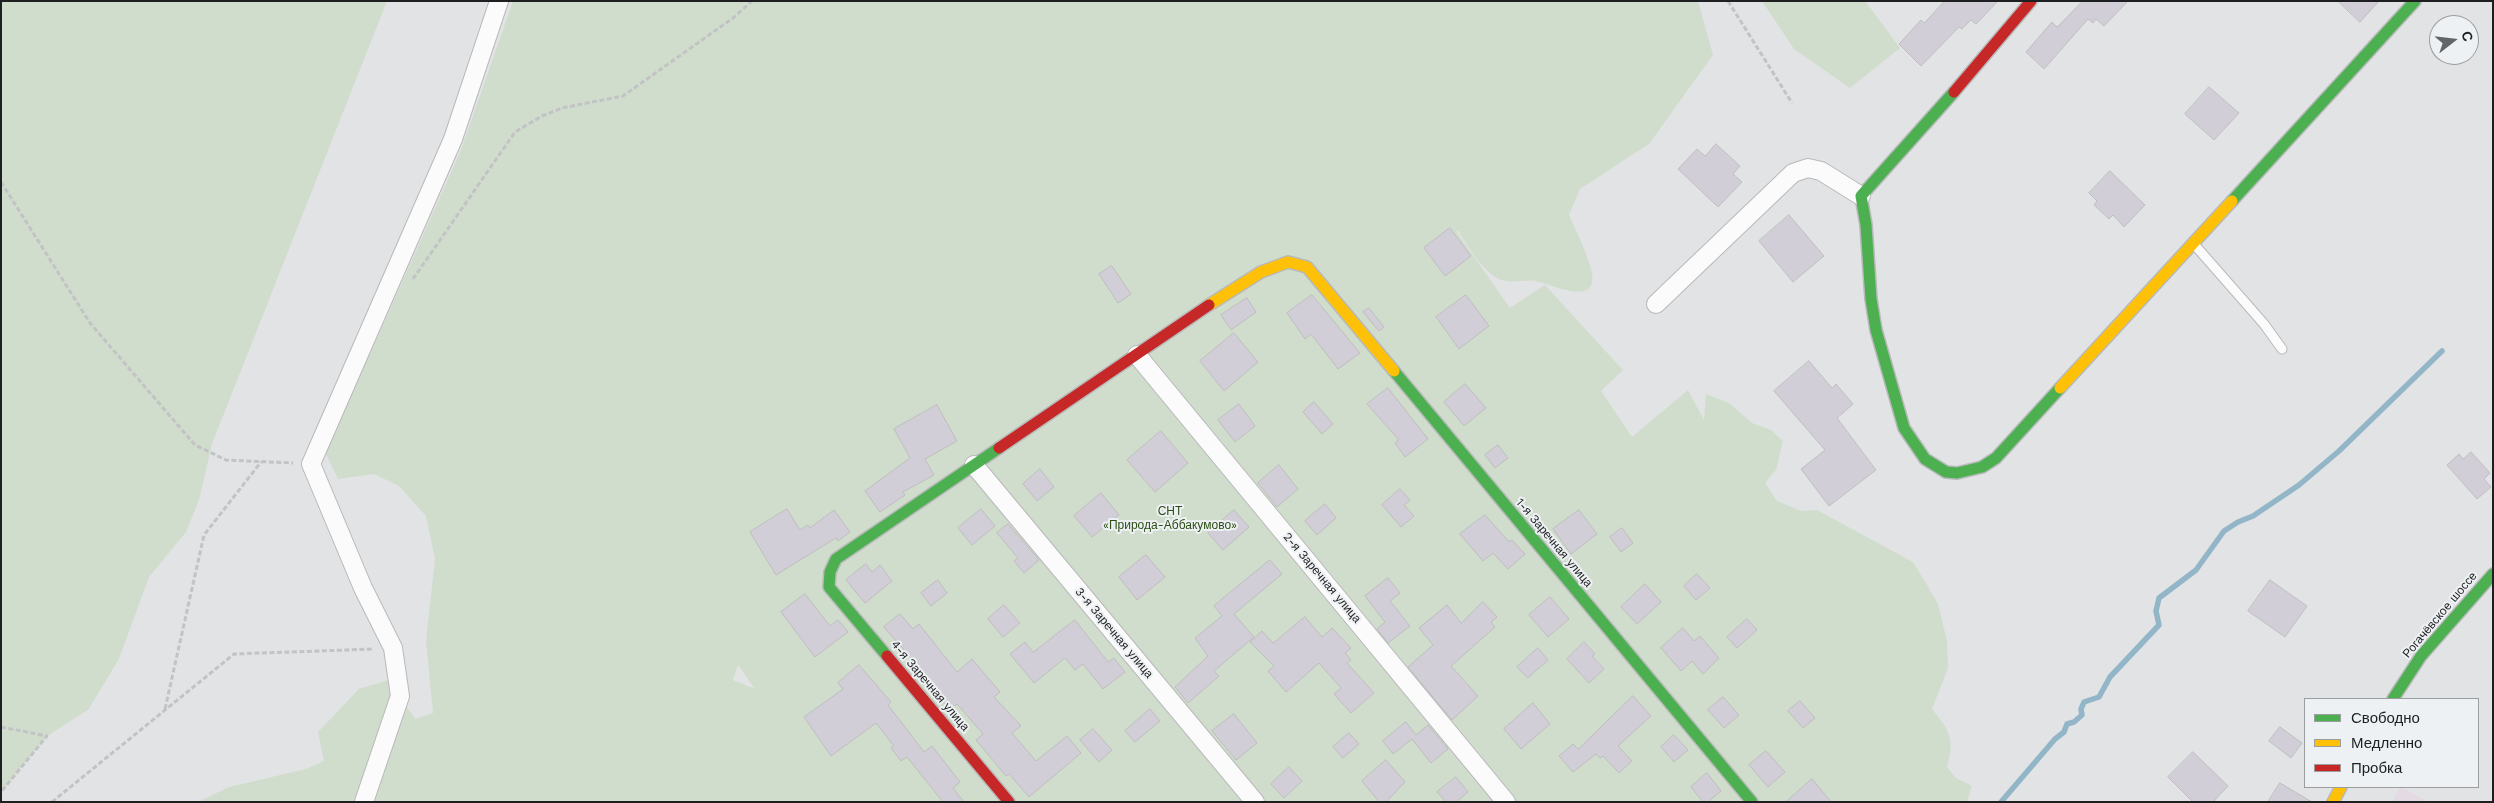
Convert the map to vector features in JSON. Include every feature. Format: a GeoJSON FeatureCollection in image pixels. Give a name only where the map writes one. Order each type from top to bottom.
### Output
{"type":"FeatureCollection","features":[{"type":"Feature","properties":{"kind":"street"},"geometry":{"type":"LineString","coordinates":[[364,802],[400,696],[394,648],[363,588],[311,464],[453,139],[499,1]]}},
{"type":"Feature","properties":{"kind":"street"},"geometry":{"type":"LineString","coordinates":[[1860,196],[1917,136],[2031,1]]}},
{"type":"Feature","properties":{"kind":"street"},"geometry":{"type":"LineString","coordinates":[[1656,304],[1793,173],[1808,168],[1820,171],[1860,196],[1867,221],[1873,314],[1906,434],[1923,458],[1945,473],[1967,472],[1985,466],[1996,458],[2414,1]]}},
{"type":"Feature","properties":{"kind":"street","name":"1-я Заречная улица"},"geometry":{"type":"LineString","coordinates":[[829,587],[830,572],[836,559],[1261,272],[1288,262],[1307,267],[1752,802]]}},
{"type":"Feature","properties":{"kind":"street","name":"2-я Заречная улица"},"geometry":{"type":"LineString","coordinates":[[1137,355],[1506,802]]}},
{"type":"Feature","properties":{"kind":"street","name":"3-я Заречная улица"},"geometry":{"type":"LineString","coordinates":[[974,465],[1254,802]]}},
{"type":"Feature","properties":{"kind":"street","name":"Рогачёвское шоссе"},"geometry":{"type":"LineString","coordinates":[[2394,698],[2421,656],[2493,574]]}},
{"type":"Feature","properties":{"kind":"street","name":"4-я Заречная улица"},"geometry":{"type":"LineString","coordinates":[[829,587],[1009,802]]}},
{"type":"Feature","properties":{"kind":"street"},"geometry":{"type":"LineString","coordinates":[[2333,802],[2340,788]]}},
{"type":"Feature","properties":{"kind":"lane"},"geometry":{"type":"LineString","coordinates":[[2193,243],[2264,324],[2282,348]]}},
{"type":"Feature","properties":{"kind":"path"},"geometry":{"type":"LineString","coordinates":[[409,286],[515,132],[542,116],[562,108],[623,96],[733,18],[752,1]]}},
{"type":"Feature","properties":{"kind":"path"},"geometry":{"type":"LineString","coordinates":[[1728,1],[1792,103]]}},
{"type":"Feature","properties":{"kind":"path"},"geometry":{"type":"LineString","coordinates":[[1,182],[90,323],[195,445],[226,460],[311,464]]}},
{"type":"Feature","properties":{"kind":"path"},"geometry":{"type":"LineString","coordinates":[[165,710],[204,535],[262,462]]}},
{"type":"Feature","properties":{"kind":"path"},"geometry":{"type":"LineString","coordinates":[[52,802],[234,654],[394,648]]}},
{"type":"Feature","properties":{"kind":"path"},"geometry":{"type":"LineString","coordinates":[[1,728],[47,736],[1,792]]}},
{"type":"Feature","properties":{"kind":"shaded area"},"geometry":{"type":"Polygon","coordinates":[[[2399,788],[2404,788],[2428,802],[2392,802],[2399,788]]]}},
{"type":"Feature","properties":{"kind":"green space"},"geometry":{"type":"Polygon","coordinates":[[[1,1],[387,1],[212,444],[199,500],[186,532],[149,577],[119,659],[88,710],[47,736],[1,792],[1,1]]]}},
{"type":"Feature","properties":{"kind":"green space","name":"СНТ «Природа-Аббакумово»"},"geometry":{"type":"Polygon","coordinates":[[[513,1],[1698,1],[1713,55],[1649,144],[1580,189],[1569,215],[1591,269],[1592,283],[1588,289],[1582,291],[1565,290],[1535,281],[1511,281],[1497,278],[1485,269],[1458,231],[1456,231],[1510,308],[1545,285],[1623,370],[1601,391],[1632,437],[1688,390],[1704,420],[1706,394],[1729,403],[1752,423],[1771,430],[1783,441],[1776,470],[1765,483],[1777,501],[1801,511],[1817,510],[1913,562],[1938,604],[1947,641],[1948,668],[1932,709],[1943,723],[1951,742],[1947,767],[1956,778],[1972,786],[1967,802],[198,802],[229,787],[306,769],[324,761],[318,732],[359,689],[388,680],[415,719],[433,713],[426,641],[435,559],[426,516],[399,486],[374,474],[338,479],[323,448],[370,354],[461,150],[513,1]],[[738,665],[733,680],[755,689],[738,665]]]}},
{"type":"Feature","properties":{"kind":"green space"},"geometry":{"type":"Polygon","coordinates":[[[1762,1],[1865,1],[1900,48],[1850,88],[1794,49],[1762,1]]]}},
{"type":"Feature","properties":{"kind":"building"},"geometry":{"type":"Polygon","coordinates":[[[1945,1],[1998,1],[1976,24],[1971,20],[1962,29],[1959,27],[1921,66],[1899,44],[1921,20],[1924,23],[1945,1]]]}},
{"type":"Feature","properties":{"kind":"building"},"geometry":{"type":"Polygon","coordinates":[[[2083,1],[2128,1],[2104,26],[2096,19],[2093,23],[2088,19],[2044,69],[2026,52],[2052,22],[2057,27],[2083,1]]]}},
{"type":"Feature","properties":{"kind":"building"},"geometry":{"type":"Polygon","coordinates":[[[2338,1],[2379,1],[2360,22],[2338,1]]]}},
{"type":"Feature","properties":{"kind":"building"},"geometry":{"type":"Polygon","coordinates":[[[2209,87],[2239,113],[2214,140],[2185,114],[2209,87]]]}},
{"type":"Feature","properties":{"kind":"building"},"geometry":{"type":"Polygon","coordinates":[[[1716,144],[1740,166],[1733,174],[1742,182],[1718,207],[1678,169],[1697,149],[1705,156],[1716,144]]]}},
{"type":"Feature","properties":{"kind":"building"},"geometry":{"type":"Polygon","coordinates":[[[2110,171],[2145,205],[2124,227],[2113,215],[2109,219],[2094,205],[2097,201],[2089,193],[2110,171]]]}},
{"type":"Feature","properties":{"kind":"building"},"geometry":{"type":"Polygon","coordinates":[[[1789,215],[1824,256],[1793,282],[1759,241],[1789,215]]]}},
{"type":"Feature","properties":{"kind":"building"},"geometry":{"type":"Polygon","coordinates":[[[1450,228],[1471,256],[1445,276],[1424,248],[1450,228]]]}},
{"type":"Feature","properties":{"kind":"building"},"geometry":{"type":"Polygon","coordinates":[[[1112,266],[1131,294],[1118,303],[1099,274],[1112,266]]]}},
{"type":"Feature","properties":{"kind":"building"},"geometry":{"type":"Polygon","coordinates":[[[1312,295],[1360,353],[1338,369],[1311,334],[1305,339],[1287,313],[1312,295]]]}},
{"type":"Feature","properties":{"kind":"building"},"geometry":{"type":"Polygon","coordinates":[[[1466,295],[1489,326],[1459,349],[1436,317],[1466,295]]]}},
{"type":"Feature","properties":{"kind":"building"},"geometry":{"type":"Polygon","coordinates":[[[1247,298],[1256,312],[1231,330],[1221,315],[1247,298]]]}},
{"type":"Feature","properties":{"kind":"building"},"geometry":{"type":"Polygon","coordinates":[[[1369,308],[1384,327],[1379,331],[1363,312],[1369,308]]]}},
{"type":"Feature","properties":{"kind":"building"},"geometry":{"type":"Polygon","coordinates":[[[1234,333],[1258,362],[1224,391],[1200,361],[1234,333]]]}},
{"type":"Feature","properties":{"kind":"building"},"geometry":{"type":"Polygon","coordinates":[[[1809,361],[1832,388],[1836,384],[1853,404],[1837,418],[1876,470],[1829,506],[1801,469],[1825,450],[1774,391],[1809,361]]]}},
{"type":"Feature","properties":{"kind":"building"},"geometry":{"type":"Polygon","coordinates":[[[1465,384],[1486,408],[1464,426],[1444,402],[1465,384]]]}},
{"type":"Feature","properties":{"kind":"building"},"geometry":{"type":"Polygon","coordinates":[[[1388,388],[1428,439],[1405,457],[1395,443],[1399,440],[1367,404],[1388,388]]]}},
{"type":"Feature","properties":{"kind":"building"},"geometry":{"type":"Polygon","coordinates":[[[1314,402],[1333,424],[1322,434],[1303,412],[1314,402]]]}},
{"type":"Feature","properties":{"kind":"building"},"geometry":{"type":"Polygon","coordinates":[[[1239,404],[1255,426],[1235,442],[1218,420],[1239,404]]]}},
{"type":"Feature","properties":{"kind":"building"},"geometry":{"type":"Polygon","coordinates":[[[937,405],[957,441],[925,459],[934,475],[903,492],[905,495],[880,512],[865,491],[910,458],[894,429],[937,405]]]}},
{"type":"Feature","properties":{"kind":"building"},"geometry":{"type":"Polygon","coordinates":[[[1161,431],[1188,463],[1155,492],[1127,460],[1161,431]]]}},
{"type":"Feature","properties":{"kind":"building"},"geometry":{"type":"Polygon","coordinates":[[[1498,445],[1508,458],[1495,468],[1485,455],[1498,445]]]}},
{"type":"Feature","properties":{"kind":"building"},"geometry":{"type":"Polygon","coordinates":[[[2471,452],[2490,473],[2484,479],[2491,487],[2477,499],[2447,465],[2459,454],[2463,459],[2471,452]]]}},
{"type":"Feature","properties":{"kind":"building"},"geometry":{"type":"Polygon","coordinates":[[[1279,465],[1298,489],[1277,507],[1258,483],[1279,465]]]}},
{"type":"Feature","properties":{"kind":"building"},"geometry":{"type":"Polygon","coordinates":[[[1040,469],[1054,487],[1037,501],[1023,484],[1040,469]]]}},
{"type":"Feature","properties":{"kind":"building"},"geometry":{"type":"Polygon","coordinates":[[[1400,489],[1410,500],[1404,505],[1414,516],[1401,527],[1382,505],[1400,489]]]}},
{"type":"Feature","properties":{"kind":"building"},"geometry":{"type":"Polygon","coordinates":[[[1101,493],[1119,515],[1092,537],[1074,516],[1101,493]]]}},
{"type":"Feature","properties":{"kind":"building"},"geometry":{"type":"Polygon","coordinates":[[[1325,504],[1336,518],[1317,535],[1305,521],[1325,504]]]}},
{"type":"Feature","properties":{"kind":"building"},"geometry":{"type":"Polygon","coordinates":[[[787,509],[800,530],[808,525],[810,528],[834,510],[850,532],[838,541],[836,538],[776,575],[750,532],[787,509]]]}},
{"type":"Feature","properties":{"kind":"building"},"geometry":{"type":"Polygon","coordinates":[[[981,509],[995,526],[972,545],[958,528],[981,509]]]}},
{"type":"Feature","properties":{"kind":"building"},"geometry":{"type":"Polygon","coordinates":[[[1234,510],[1249,527],[1223,550],[1208,533],[1234,510]]]}},
{"type":"Feature","properties":{"kind":"building"},"geometry":{"type":"Polygon","coordinates":[[[1579,510],[1597,534],[1571,554],[1553,529],[1579,510]]]}},
{"type":"Feature","properties":{"kind":"building"},"geometry":{"type":"Polygon","coordinates":[[[1485,515],[1509,542],[1512,540],[1525,554],[1508,569],[1493,553],[1483,561],[1460,534],[1485,515]]]}},
{"type":"Feature","properties":{"kind":"building"},"geometry":{"type":"Polygon","coordinates":[[[1008,524],[1039,560],[1024,573],[1014,561],[1018,558],[997,533],[1008,524]]]}},
{"type":"Feature","properties":{"kind":"building"},"geometry":{"type":"Polygon","coordinates":[[[1622,528],[1633,543],[1621,552],[1610,537],[1622,528]]]}},
{"type":"Feature","properties":{"kind":"building"},"geometry":{"type":"Polygon","coordinates":[[[1146,555],[1165,577],[1137,600],[1119,577],[1146,555]]]}},
{"type":"Feature","properties":{"kind":"building"},"geometry":{"type":"Polygon","coordinates":[[[1270,560],[1282,574],[1234,614],[1254,637],[1214,671],[1219,676],[1188,703],[1175,687],[1208,656],[1195,638],[1222,616],[1214,606],[1270,560]]]}},
{"type":"Feature","properties":{"kind":"building"},"geometry":{"type":"Polygon","coordinates":[[[866,564],[872,572],[880,565],[892,581],[865,603],[846,580],[866,564]]]}},
{"type":"Feature","properties":{"kind":"building"},"geometry":{"type":"Polygon","coordinates":[[[1697,574],[1710,588],[1696,600],[1684,586],[1697,574]]]}},
{"type":"Feature","properties":{"kind":"building"},"geometry":{"type":"Polygon","coordinates":[[[1388,578],[1400,593],[1390,601],[1410,626],[1388,643],[1377,629],[1385,622],[1365,596],[1388,578]]]}},
{"type":"Feature","properties":{"kind":"building"},"geometry":{"type":"Polygon","coordinates":[[[938,580],[947,593],[931,606],[921,593],[938,580]]]}},
{"type":"Feature","properties":{"kind":"building"},"geometry":{"type":"Polygon","coordinates":[[[2270,580],[2307,606],[2285,637],[2248,611],[2270,580]]]}},
{"type":"Feature","properties":{"kind":"building"},"geometry":{"type":"Polygon","coordinates":[[[1645,584],[1661,602],[1637,624],[1621,607],[1645,584]]]}},
{"type":"Feature","properties":{"kind":"building"},"geometry":{"type":"Polygon","coordinates":[[[805,594],[830,626],[838,620],[848,632],[815,657],[781,612],[805,594]]]}},
{"type":"Feature","properties":{"kind":"building"},"geometry":{"type":"Polygon","coordinates":[[[1550,597],[1569,619],[1548,637],[1529,615],[1550,597]]]}},
{"type":"Feature","properties":{"kind":"building"},"geometry":{"type":"Polygon","coordinates":[[[1483,602],[1497,617],[1491,622],[1495,627],[1451,666],[1478,696],[1452,720],[1408,667],[1433,645],[1419,628],[1447,605],[1461,623],[1483,602]]]}},
{"type":"Feature","properties":{"kind":"building"},"geometry":{"type":"Polygon","coordinates":[[[1004,605],[1020,623],[1003,637],[988,619],[1004,605]]]}},
{"type":"Feature","properties":{"kind":"building"},"geometry":{"type":"Polygon","coordinates":[[[900,614],[913,629],[919,624],[957,672],[972,659],[1000,692],[994,697],[1021,726],[1012,733],[1036,761],[1067,736],[1081,753],[1029,797],[1009,774],[1006,776],[976,740],[983,734],[957,704],[950,710],[916,668],[918,666],[884,627],[900,614]]]}},
{"type":"Feature","properties":{"kind":"building"},"geometry":{"type":"Polygon","coordinates":[[[1305,617],[1322,637],[1332,628],[1351,648],[1345,653],[1351,660],[1347,663],[1374,693],[1351,713],[1334,694],[1341,688],[1319,663],[1286,692],[1268,671],[1274,666],[1250,642],[1262,631],[1273,643],[1305,617]]]}},
{"type":"Feature","properties":{"kind":"building"},"geometry":{"type":"Polygon","coordinates":[[[1747,619],[1757,630],[1737,648],[1727,637],[1747,619]]]}},
{"type":"Feature","properties":{"kind":"building"},"geometry":{"type":"Polygon","coordinates":[[[1075,620],[1108,662],[1114,658],[1125,672],[1103,689],[1083,664],[1075,670],[1065,658],[1034,683],[1010,654],[1025,642],[1033,652],[1075,620]]]}},
{"type":"Feature","properties":{"kind":"building"},"geometry":{"type":"Polygon","coordinates":[[[1683,628],[1694,641],[1700,636],[1719,658],[1703,674],[1692,661],[1681,671],[1661,648],[1683,628]]]}},
{"type":"Feature","properties":{"kind":"building"},"geometry":{"type":"Polygon","coordinates":[[[1584,642],[1595,654],[1592,656],[1604,669],[1589,683],[1567,659],[1584,642]]]}},
{"type":"Feature","properties":{"kind":"building"},"geometry":{"type":"Polygon","coordinates":[[[1538,648],[1548,660],[1528,678],[1517,667],[1538,648]]]}},
{"type":"Feature","properties":{"kind":"building"},"geometry":{"type":"Polygon","coordinates":[[[859,665],[891,702],[888,705],[924,752],[932,746],[960,782],[953,788],[964,802],[943,802],[907,757],[901,761],[891,748],[894,746],[876,723],[831,756],[804,717],[843,689],[838,683],[859,665]]]}},
{"type":"Feature","properties":{"kind":"building"},"geometry":{"type":"Polygon","coordinates":[[[1633,696],[1651,716],[1618,746],[1632,761],[1619,773],[1603,756],[1600,758],[1596,754],[1573,772],[1559,756],[1573,744],[1578,749],[1633,696]]]}},
{"type":"Feature","properties":{"kind":"building"},"geometry":{"type":"Polygon","coordinates":[[[1723,697],[1739,715],[1724,728],[1708,710],[1723,697]]]}},
{"type":"Feature","properties":{"kind":"building"},"geometry":{"type":"Polygon","coordinates":[[[1800,701],[1815,718],[1803,728],[1788,711],[1800,701]]]}},
{"type":"Feature","properties":{"kind":"building"},"geometry":{"type":"Polygon","coordinates":[[[1533,703],[1550,724],[1521,749],[1504,729],[1533,703]]]}},
{"type":"Feature","properties":{"kind":"building"},"geometry":{"type":"Polygon","coordinates":[[[1150,709],[1160,721],[1135,742],[1125,731],[1150,709]]]}},
{"type":"Feature","properties":{"kind":"building"},"geometry":{"type":"Polygon","coordinates":[[[1234,714],[1257,743],[1236,760],[1212,731],[1234,714]]]}},
{"type":"Feature","properties":{"kind":"building"},"geometry":{"type":"Polygon","coordinates":[[[1406,722],[1416,735],[1428,725],[1448,749],[1431,763],[1412,739],[1393,754],[1383,741],[1406,722]]]}},
{"type":"Feature","properties":{"kind":"building"},"geometry":{"type":"Polygon","coordinates":[[[2280,727],[2302,743],[2291,758],[2269,741],[2280,727]]]}},
{"type":"Feature","properties":{"kind":"building"},"geometry":{"type":"Polygon","coordinates":[[[1093,729],[1112,750],[1099,762],[1080,740],[1093,729]]]}},
{"type":"Feature","properties":{"kind":"building"},"geometry":{"type":"Polygon","coordinates":[[[1349,733],[1359,744],[1343,758],[1333,747],[1349,733]]]}},
{"type":"Feature","properties":{"kind":"building"},"geometry":{"type":"Polygon","coordinates":[[[1674,735],[1688,750],[1674,762],[1661,747],[1674,735]]]}},
{"type":"Feature","properties":{"kind":"building"},"geometry":{"type":"Polygon","coordinates":[[[1766,751],[1785,772],[1768,787],[1749,765],[1766,751]]]}},
{"type":"Feature","properties":{"kind":"building"},"geometry":{"type":"Polygon","coordinates":[[[2193,752],[2228,786],[2213,802],[2193,802],[2168,777],[2193,752]]]}},
{"type":"Feature","properties":{"kind":"building"},"geometry":{"type":"Polygon","coordinates":[[[1386,760],[1405,782],[1386,802],[1379,802],[1362,781],[1386,760]]]}},
{"type":"Feature","properties":{"kind":"building"},"geometry":{"type":"Polygon","coordinates":[[[1289,767],[1302,781],[1284,798],[1271,784],[1289,767]]]}},
{"type":"Feature","properties":{"kind":"building"},"geometry":{"type":"Polygon","coordinates":[[[1707,773],[1721,791],[1708,802],[1703,802],[1691,787],[1707,773]]]}},
{"type":"Feature","properties":{"kind":"building"},"geometry":{"type":"Polygon","coordinates":[[[1456,777],[1468,792],[1456,802],[1446,802],[1437,792],[1456,777]]]}},
{"type":"Feature","properties":{"kind":"building"},"geometry":{"type":"Polygon","coordinates":[[[1812,779],[1831,802],[1786,802],[1812,779]]]}},
{"type":"Feature","properties":{"kind":"building"},"geometry":{"type":"Polygon","coordinates":[[[2280,783],[2312,802],[2268,802],[2280,783]]]}},
{"type":"Feature","properties":{"kind":"waterway"},"geometry":{"type":"LineString","coordinates":[[2001,802],[2055,739],[2064,732],[2067,724],[2074,722],[2082,715],[2081,709],[2084,702],[2099,697],[2110,677],[2159,625],[2156,611],[2159,598],[2196,570],[2224,531],[2238,522],[2253,516],[2299,485],[2339,451],[2442,351]]}},
{"type":"Feature","properties":{"kind":"traffic: fast"},"geometry":{"type":"LineString","coordinates":[[2232,201],[2415,1]]}},
{"type":"Feature","properties":{"kind":"traffic: fast"},"geometry":{"type":"LineString","coordinates":[[1954,92],[1861,196],[1866,225],[1871,299],[1876,330],[1904,428],[1925,459],[1946,472],[1957,473],[1982,467],[1996,458],[2060,388]]}},
{"type":"Feature","properties":{"kind":"traffic: fast"},"geometry":{"type":"LineString","coordinates":[[1394,371],[1752,802]]}},
{"type":"Feature","properties":{"kind":"traffic: fast"},"geometry":{"type":"LineString","coordinates":[[887,656],[829,587],[830,572],[836,559],[999,448]]}},
{"type":"Feature","properties":{"kind":"traffic: fast"},"geometry":{"type":"LineString","coordinates":[[2394,698],[2421,656],[2493,574]]}},
{"type":"Feature","properties":{"kind":"traffic: slow"},"geometry":{"type":"LineString","coordinates":[[2060,388],[2232,201]]}},
{"type":"Feature","properties":{"kind":"traffic: slow"},"geometry":{"type":"LineString","coordinates":[[1209,305],[1261,272],[1288,262],[1307,267],[1394,371]]}},
{"type":"Feature","properties":{"kind":"traffic: slow"},"geometry":{"type":"LineString","coordinates":[[2333,802],[2340,788]]}},
{"type":"Feature","properties":{"kind":"traffic: jam"},"geometry":{"type":"LineString","coordinates":[[1954,92],[2031,1]]}},
{"type":"Feature","properties":{"kind":"traffic: jam"},"geometry":{"type":"LineString","coordinates":[[999,448],[1209,305]]}},
{"type":"Feature","properties":{"kind":"traffic: jam"},"geometry":{"type":"LineString","coordinates":[[887,656],[1009,802]]}}]}
